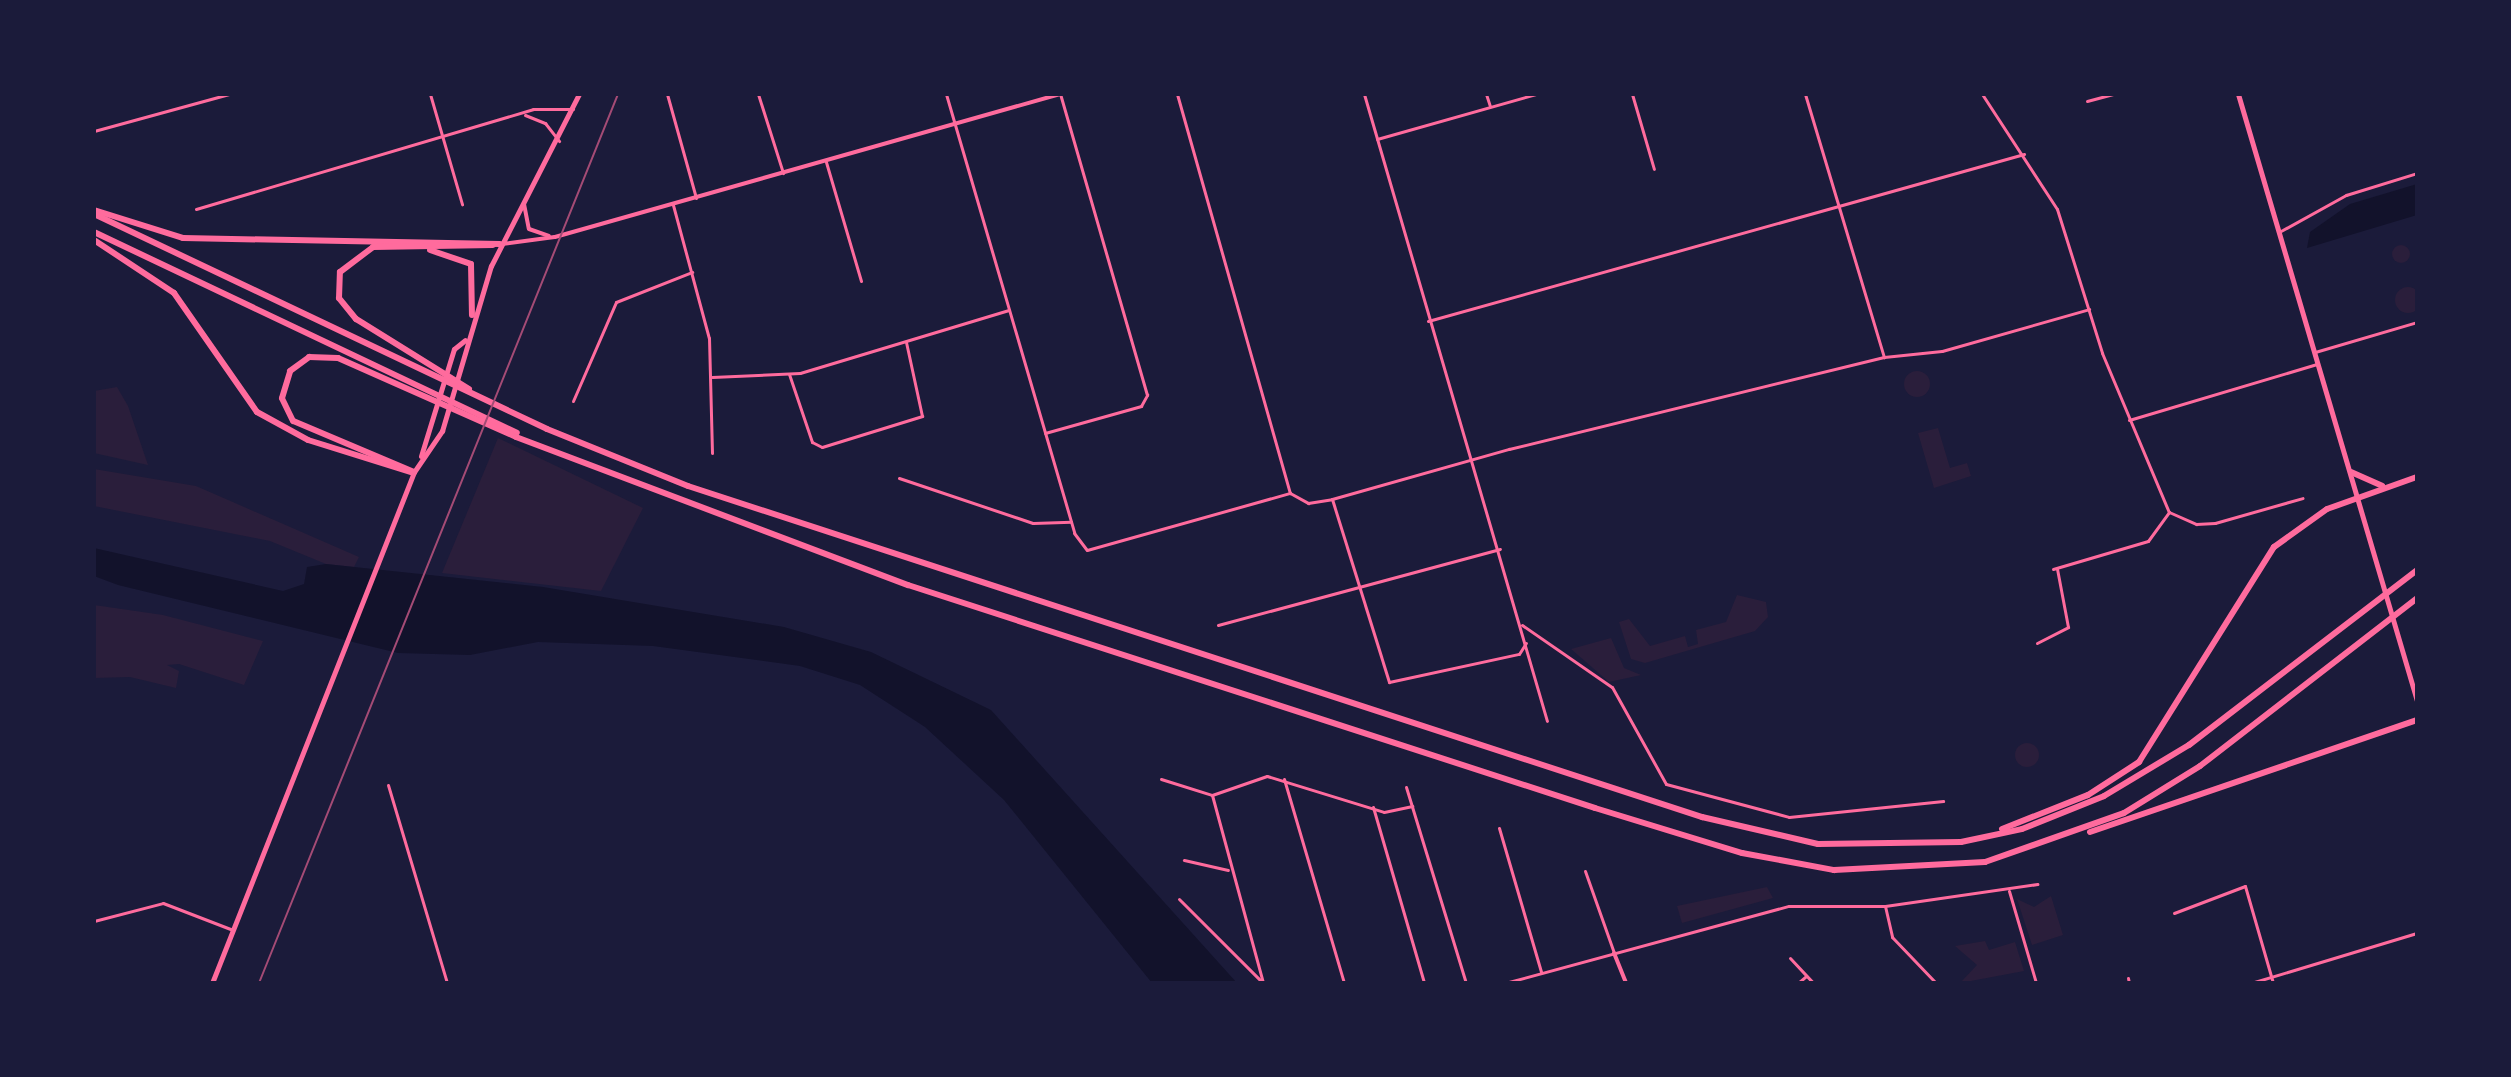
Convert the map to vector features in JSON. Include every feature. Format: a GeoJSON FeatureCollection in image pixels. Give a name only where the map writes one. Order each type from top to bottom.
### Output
{"type":"FeatureCollection","features":[{"type":"Feature","properties":{"kind":"highway"},"geometry":{"type":"LineString","coordinates":[[94,212],[183,238],[500,244]]}},
{"type":"Feature","properties":{"kind":"highway"},"geometry":{"type":"LineString","coordinates":[[94,212],[485,400],[809,529],[1702,817],[1818,844],[1961,842],[2056,817],[2153,770],[2417,570]]}},
{"type":"Feature","properties":{"kind":"highway"},"geometry":{"type":"LineString","coordinates":[[94,232],[541,446]]}},
{"type":"Feature","properties":{"kind":"highway"},"geometry":{"type":"LineString","coordinates":[[94,240],[174,293],[257,412],[308,440],[414,472]]}},
{"type":"Feature","properties":{"kind":"highway"},"geometry":{"type":"LineString","coordinates":[[485,400],[356,319],[339,298],[340,272],[353,256],[415,247],[500,244]]}},
{"type":"Feature","properties":{"kind":"highway"},"geometry":{"type":"LineString","coordinates":[[415,247],[471,264],[472,315]]}},
{"type":"Feature","properties":{"kind":"highway"},"geometry":{"type":"LineString","coordinates":[[414,472],[293,421],[282,398],[290,371],[309,357],[338,358],[541,446],[893,580],[1742,853],[1894,872],[1985,862],[2417,720]]}},
{"type":"Feature","properties":{"kind":"highway"},"geometry":{"type":"LineString","coordinates":[[2351,472],[2385,487]]}},
{"type":"Feature","properties":{"kind":"highway"},"geometry":{"type":"LineString","coordinates":[[1961,842],[2065,806],[2139,762],[2172,720],[2263,558],[2308,520],[2357,495],[2417,477]]}},
{"type":"Feature","properties":{"kind":"highway"},"geometry":{"type":"LineString","coordinates":[[2071,836],[2200,766],[2417,598]]}},
{"type":"Feature","properties":{"kind":"main road"},"geometry":{"type":"LineString","coordinates":[[421,457],[442,431],[467,361],[466,339],[472,315],[500,244],[559,141],[579,94]]}},
{"type":"Feature","properties":{"kind":"main road"},"geometry":{"type":"LineString","coordinates":[[2238,94],[2417,701]]}},
{"type":"Feature","properties":{"kind":"main road"},"geometry":{"type":"LineString","coordinates":[[212,983],[335,680],[421,457],[428,425],[454,349],[466,339]]}},
{"type":"Feature","properties":{"kind":"street"},"geometry":{"type":"LineString","coordinates":[[94,131],[229,94]]}},
{"type":"Feature","properties":{"kind":"street"},"geometry":{"type":"LineString","coordinates":[[430,94],[462,204]]}},
{"type":"Feature","properties":{"kind":"street"},"geometry":{"type":"LineString","coordinates":[[667,94],[696,198]]}},
{"type":"Feature","properties":{"kind":"street"},"geometry":{"type":"LineString","coordinates":[[758,94],[783,173]]}},
{"type":"Feature","properties":{"kind":"street"},"geometry":{"type":"LineString","coordinates":[[946,94],[1079,544],[1092,550],[1290,493]]}},
{"type":"Feature","properties":{"kind":"street"},"geometry":{"type":"LineString","coordinates":[[500,244],[555,237],[1060,94],[1146,402],[1045,433]]}},
{"type":"Feature","properties":{"kind":"street"},"geometry":{"type":"LineString","coordinates":[[1177,94],[1290,493],[1304,502],[1332,499],[1469,460],[1884,357],[1942,351],[2089,309]]}},
{"type":"Feature","properties":{"kind":"street"},"geometry":{"type":"LineString","coordinates":[[1364,94],[1469,460],[1500,549],[1547,721]]}},
{"type":"Feature","properties":{"kind":"street"},"geometry":{"type":"LineString","coordinates":[[1486,94],[1490,107]]}},
{"type":"Feature","properties":{"kind":"street"},"geometry":{"type":"LineString","coordinates":[[1377,139],[1536,94]]}},
{"type":"Feature","properties":{"kind":"street"},"geometry":{"type":"LineString","coordinates":[[1632,94],[1654,169]]}},
{"type":"Feature","properties":{"kind":"street"},"geometry":{"type":"LineString","coordinates":[[1805,94],[1884,357]]}},
{"type":"Feature","properties":{"kind":"street"},"geometry":{"type":"LineString","coordinates":[[1982,94],[2024,154],[2057,209],[2129,420],[2169,512],[2196,524],[2215,523],[2303,498]]}},
{"type":"Feature","properties":{"kind":"street"},"geometry":{"type":"LineString","coordinates":[[2087,101],[2113,94]]}},
{"type":"Feature","properties":{"kind":"street"},"geometry":{"type":"LineString","coordinates":[[196,209],[525,115],[573,109]]}},
{"type":"Feature","properties":{"kind":"street"},"geometry":{"type":"LineString","coordinates":[[525,115],[545,123],[559,141]]}},
{"type":"Feature","properties":{"kind":"street"},"geometry":{"type":"LineString","coordinates":[[1428,321],[2024,154]]}},
{"type":"Feature","properties":{"kind":"street"},"geometry":{"type":"LineString","coordinates":[[825,161],[861,281]]}},
{"type":"Feature","properties":{"kind":"street"},"geometry":{"type":"LineString","coordinates":[[2279,232],[2346,195],[2417,173]]}},
{"type":"Feature","properties":{"kind":"street"},"geometry":{"type":"LineString","coordinates":[[524,200],[529,229],[555,237]]}},
{"type":"Feature","properties":{"kind":"street"},"geometry":{"type":"LineString","coordinates":[[673,205],[692,272],[712,377],[712,453]]}},
{"type":"Feature","properties":{"kind":"street"},"geometry":{"type":"LineString","coordinates":[[573,401],[616,302],[692,272]]}},
{"type":"Feature","properties":{"kind":"street"},"geometry":{"type":"LineString","coordinates":[[712,377],[789,374],[1009,310]]}},
{"type":"Feature","properties":{"kind":"street"},"geometry":{"type":"LineString","coordinates":[[2315,352],[2417,322]]}},
{"type":"Feature","properties":{"kind":"street"},"geometry":{"type":"LineString","coordinates":[[789,374],[812,442],[822,447],[922,416],[906,342]]}},
{"type":"Feature","properties":{"kind":"street"},"geometry":{"type":"LineString","coordinates":[[2129,420],[2319,363]]}},
{"type":"Feature","properties":{"kind":"street"},"geometry":{"type":"LineString","coordinates":[[899,478],[1033,523],[1071,522]]}},
{"type":"Feature","properties":{"kind":"street"},"geometry":{"type":"LineString","coordinates":[[1332,499],[1356,587],[1389,682],[1519,654],[1527,642]]}},
{"type":"Feature","properties":{"kind":"street"},"geometry":{"type":"LineString","coordinates":[[2037,643],[2068,627],[2055,569],[2148,541],[2169,512]]}},
{"type":"Feature","properties":{"kind":"street"},"geometry":{"type":"LineString","coordinates":[[1218,625],[1500,549]]}},
{"type":"Feature","properties":{"kind":"street"},"geometry":{"type":"LineString","coordinates":[[1522,625],[1612,687],[1666,784],[1789,817],[1943,801]]}},
{"type":"Feature","properties":{"kind":"street"},"geometry":{"type":"LineString","coordinates":[[1161,779],[1212,795],[1261,777],[1284,779],[1373,807],[1412,806]]}},
{"type":"Feature","properties":{"kind":"street"},"geometry":{"type":"LineString","coordinates":[[1284,779],[1344,983]]}},
{"type":"Feature","properties":{"kind":"street"},"geometry":{"type":"LineString","coordinates":[[388,785],[447,983]]}},
{"type":"Feature","properties":{"kind":"street"},"geometry":{"type":"LineString","coordinates":[[1406,787],[1466,983]]}},
{"type":"Feature","properties":{"kind":"street"},"geometry":{"type":"LineString","coordinates":[[1212,795],[1228,870],[1263,983]]}},
{"type":"Feature","properties":{"kind":"street"},"geometry":{"type":"LineString","coordinates":[[1373,807],[1424,983]]}},
{"type":"Feature","properties":{"kind":"street"},"geometry":{"type":"LineString","coordinates":[[1499,828],[1541,972]]}},
{"type":"Feature","properties":{"kind":"street"},"geometry":{"type":"LineString","coordinates":[[1184,860],[1228,870]]}},
{"type":"Feature","properties":{"kind":"street"},"geometry":{"type":"LineString","coordinates":[[1585,871],[1626,983]]}},
{"type":"Feature","properties":{"kind":"street"},"geometry":{"type":"LineString","coordinates":[[1505,983],[1803,903],[1885,906],[2009,891],[2037,884]]}},
{"type":"Feature","properties":{"kind":"street"},"geometry":{"type":"LineString","coordinates":[[2174,913],[2245,886],[2273,983]]}},
{"type":"Feature","properties":{"kind":"street"},"geometry":{"type":"LineString","coordinates":[[2009,891],[2036,983]]}},
{"type":"Feature","properties":{"kind":"street"},"geometry":{"type":"LineString","coordinates":[[1179,899],[1263,983]]}},
{"type":"Feature","properties":{"kind":"street"},"geometry":{"type":"LineString","coordinates":[[94,921],[163,903],[233,930]]}},
{"type":"Feature","properties":{"kind":"street"},"geometry":{"type":"LineString","coordinates":[[1885,906],[1892,937],[1936,983]]}},
{"type":"Feature","properties":{"kind":"street"},"geometry":{"type":"LineString","coordinates":[[2251,983],[2417,933]]}},
{"type":"Feature","properties":{"kind":"street"},"geometry":{"type":"LineString","coordinates":[[94,935],[94,952]]}},
{"type":"Feature","properties":{"kind":"street"},"geometry":{"type":"LineString","coordinates":[[1790,958],[1813,983]]}},
{"type":"Feature","properties":{"kind":"street"},"geometry":{"type":"LineString","coordinates":[[1798,983],[1806,976]]}},
{"type":"Feature","properties":{"kind":"shaded area"},"geometry":{"type":"Polygon","coordinates":[[[2417,184],[2417,215],[2307,248],[2310,232],[2350,204],[2417,184]]]}},
{"type":"Feature","properties":{"kind":"shaded area"},"geometry":{"type":"Polygon","coordinates":[[[2401,245],[2408,247],[2408,261],[2401,263],[2394,261],[2392,254],[2394,247],[2401,245]]]}},
{"type":"Feature","properties":{"kind":"shaded area"},"geometry":{"type":"Polygon","coordinates":[[[2408,287],[2417,291],[2421,300],[2417,309],[2408,313],[2399,309],[2395,300],[2399,291],[2408,287]]]}},
{"type":"Feature","properties":{"kind":"shaded area"},"geometry":{"type":"Polygon","coordinates":[[[1917,371],[1926,375],[1930,384],[1926,393],[1917,397],[1908,393],[1904,384],[1908,375],[1917,371]]]}},
{"type":"Feature","properties":{"kind":"shaded area"},"geometry":{"type":"Polygon","coordinates":[[[117,387],[128,406],[148,465],[94,453],[94,391],[117,387]]]}},
{"type":"Feature","properties":{"kind":"shaded area"},"geometry":{"type":"Polygon","coordinates":[[[1938,428],[1950,468],[1967,463],[1971,476],[1934,488],[1918,433],[1938,428]]]}},
{"type":"Feature","properties":{"kind":"shaded area"},"geometry":{"type":"Polygon","coordinates":[[[498,438],[643,508],[601,591],[442,573],[498,438]]]}},
{"type":"Feature","properties":{"kind":"shaded area"},"geometry":{"type":"Polygon","coordinates":[[[94,469],[196,486],[359,557],[354,567],[326,564],[270,541],[94,506],[94,469]]]}},
{"type":"Feature","properties":{"kind":"shaded area"},"geometry":{"type":"Polygon","coordinates":[[[94,548],[283,591],[304,584],[307,567],[326,564],[543,587],[784,627],[871,652],[991,710],[1237,983],[1152,983],[1004,800],[925,727],[860,685],[800,666],[653,646],[538,642],[470,655],[398,653],[118,585],[94,576],[94,548]]]}},
{"type":"Feature","properties":{"kind":"shaded area"},"geometry":{"type":"Polygon","coordinates":[[[1737,595],[1766,602],[1768,617],[1755,631],[1645,663],[1631,659],[1619,622],[1629,619],[1650,646],[1685,636],[1688,647],[1698,644],[1696,630],[1726,622],[1737,595]]]}},
{"type":"Feature","properties":{"kind":"shaded area"},"geometry":{"type":"Polygon","coordinates":[[[94,605],[163,615],[263,641],[244,685],[179,664],[167,665],[179,671],[176,688],[130,677],[94,678],[94,605]]]}},
{"type":"Feature","properties":{"kind":"shaded area"},"geometry":{"type":"Polygon","coordinates":[[[1611,638],[1624,668],[1641,675],[1609,682],[1571,649],[1611,638]]]}},
{"type":"Feature","properties":{"kind":"shaded area"},"geometry":{"type":"Polygon","coordinates":[[[2027,743],[2036,746],[2039,755],[2036,764],[2027,767],[2018,764],[2015,755],[2018,746],[2027,743]]]}},
{"type":"Feature","properties":{"kind":"shaded area"},"geometry":{"type":"Polygon","coordinates":[[[1767,887],[1773,898],[1682,923],[1677,906],[1767,887]]]}},
{"type":"Feature","properties":{"kind":"shaded area"},"geometry":{"type":"Polygon","coordinates":[[[2051,896],[2063,935],[2032,945],[2017,899],[2034,907],[2051,896]]]}},
{"type":"Feature","properties":{"kind":"shaded area"},"geometry":{"type":"Polygon","coordinates":[[[1985,941],[1989,950],[2015,942],[2024,971],[1960,983],[1977,965],[1955,946],[1985,941]]]}},
{"type":"Feature","properties":{"kind":"railway"},"geometry":{"type":"LineString","coordinates":[[259,983],[618,94]]}}]}
